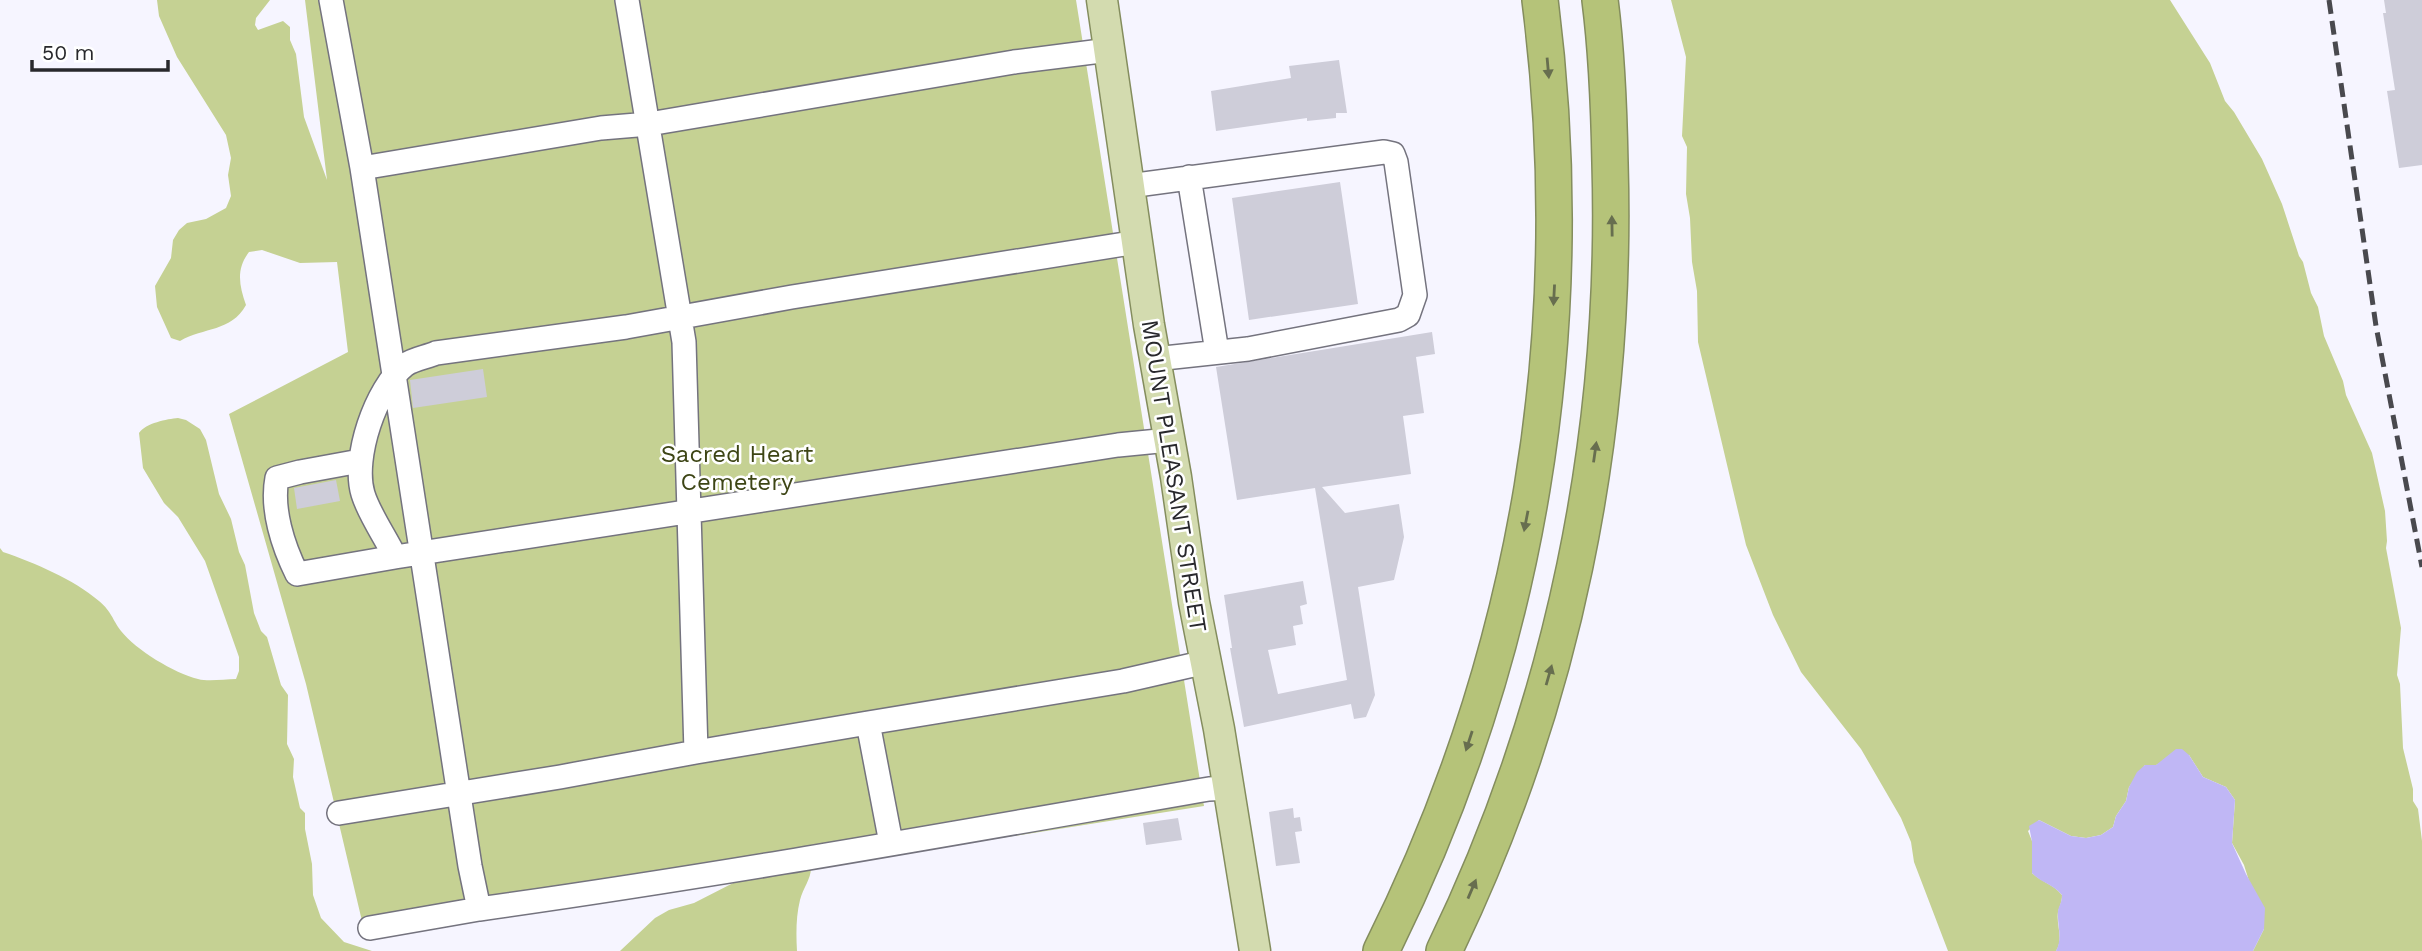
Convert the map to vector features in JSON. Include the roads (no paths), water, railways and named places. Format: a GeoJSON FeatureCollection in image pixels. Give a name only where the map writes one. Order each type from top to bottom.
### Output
{"type":"FeatureCollection","features":[{"type":"Feature","properties":{"kind":"highway"},"geometry":{"type":"LineString","coordinates":[[1381,951],[1438,825],[1476,721],[1505,616],[1535,468],[1551,339],[1555,242],[1551,97],[1540,0]]}},
{"type":"Feature","properties":{"kind":"highway"},"geometry":{"type":"LineString","coordinates":[[1444,951],[1493,840],[1539,709],[1562,628],[1594,465],[1606,357],[1612,246],[1608,102],[1600,0]]}},
{"type":"Feature","properties":{"kind":"main road","name":"MOUNT PLEASANT STREET"},"geometry":{"type":"LineString","coordinates":[[1101,0],[1194,602],[1229,788],[1255,951]]}},
{"type":"Feature","properties":{"kind":"lane"},"geometry":{"type":"LineString","coordinates":[[331,0],[362,168],[458,793],[479,909]]}},
{"type":"Feature","properties":{"kind":"lane"},"geometry":{"type":"LineString","coordinates":[[627,0],[684,342],[696,752]]}},
{"type":"Feature","properties":{"kind":"lane"},"geometry":{"type":"LineString","coordinates":[[362,168],[601,128],[649,124],[1000,64],[1109,50]]}},
{"type":"Feature","properties":{"kind":"lane"},"geometry":{"type":"LineString","coordinates":[[1129,186],[1384,152],[1393,154],[1396,162],[1415,295],[1408,315],[1399,320],[1248,349],[1155,359]]}},
{"type":"Feature","properties":{"kind":"lane"},"geometry":{"type":"LineString","coordinates":[[1189,177],[1217,352]]}},
{"type":"Feature","properties":{"kind":"lane"},"geometry":{"type":"LineString","coordinates":[[395,557],[363,494],[360,461],[375,407],[393,379],[407,364],[436,353],[626,327],[1137,242]]}},
{"type":"Feature","properties":{"kind":"lane"},"geometry":{"type":"LineString","coordinates":[[360,461],[300,471],[277,478],[274,493],[280,526],[292,564],[298,574],[688,511],[1118,445],[1169,440]]}},
{"type":"Feature","properties":{"kind":"lane"},"geometry":{"type":"LineString","coordinates":[[339,813],[1123,681],[1206,662]]}},
{"type":"Feature","properties":{"kind":"lane"},"geometry":{"type":"LineString","coordinates":[[868,723],[891,843]]}},
{"type":"Feature","properties":{"kind":"lane"},"geometry":{"type":"LineString","coordinates":[[370,928],[790,862],[1209,789],[1229,788]]}},
{"type":"Feature","properties":{"kind":"railway"},"geometry":{"type":"LineString","coordinates":[[2329,0],[2376,326],[2422,567]]}},
{"type":"Feature","properties":{"kind":"park label","name":"Sacred Heart Cemetery"},"geometry":{"type":"Point","coordinates":[737,468]}}]}
